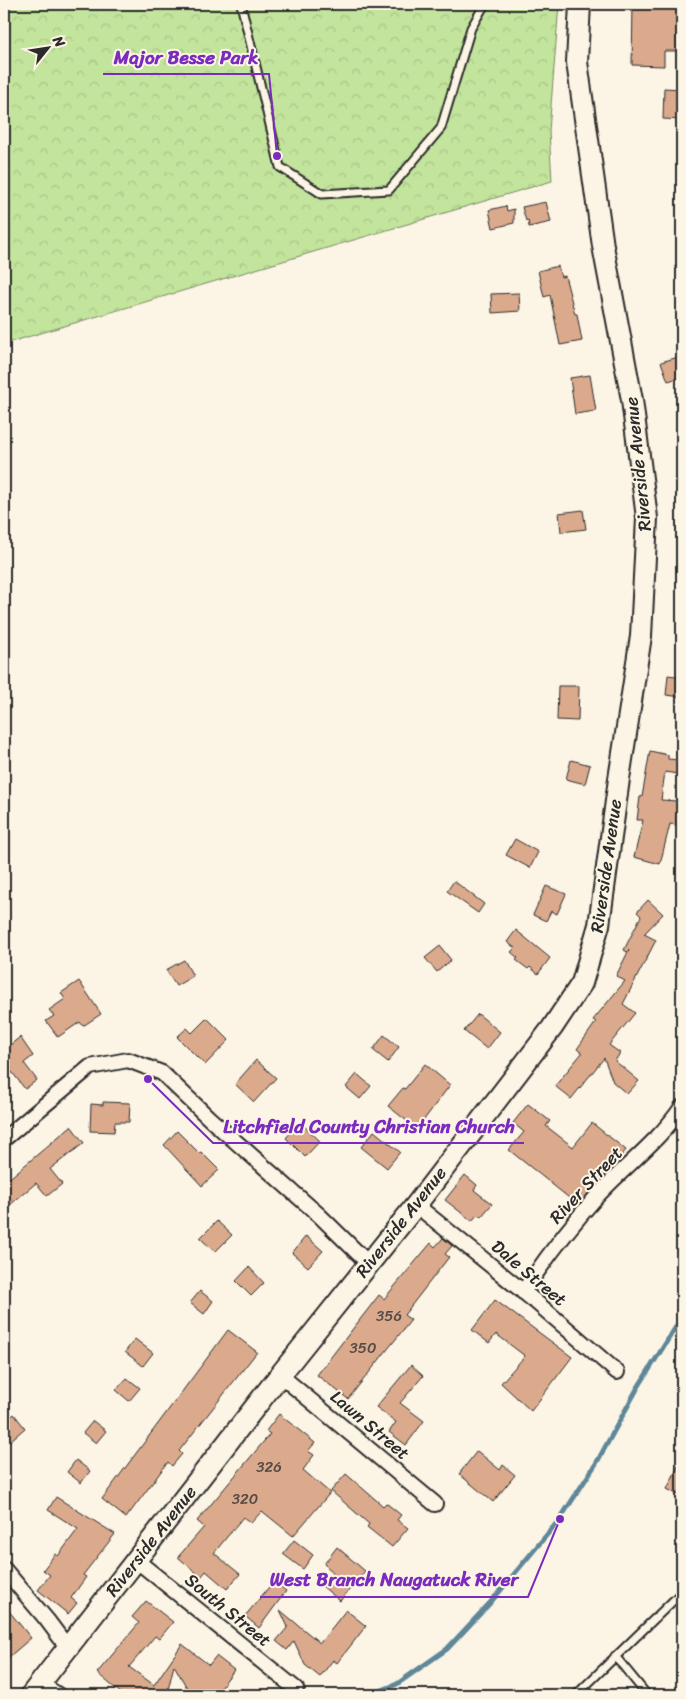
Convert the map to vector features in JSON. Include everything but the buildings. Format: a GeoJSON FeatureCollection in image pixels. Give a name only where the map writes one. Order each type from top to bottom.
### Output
{"type":"FeatureCollection","features":[{"type":"Feature","properties":{"kind":"street","name":"Riverside Avenue"},"geometry":{"type":"LineString","coordinates":[[36,1689],[280,1375],[416,1205],[552,1028],[582,983],[600,925],[619,779],[641,636],[647,518],[632,400],[603,246],[577,62],[580,4]]}},
{"type":"Feature","properties":{"kind":"street"},"geometry":{"type":"LineString","coordinates":[[4,1138],[90,1067],[128,1060],[162,1073],[210,1119],[319,1215],[369,1264]]}},
{"type":"Feature","properties":{"kind":"street","name":"River Street"},"geometry":{"type":"LineString","coordinates":[[523,1292],[550,1253],[598,1195],[671,1123],[682,1107]]}},
{"type":"Feature","properties":{"kind":"street","name":"Dale Street"},"geometry":{"type":"LineString","coordinates":[[416,1205],[617,1372]]}},
{"type":"Feature","properties":{"kind":"street","name":"Lawn Street"},"geometry":{"type":"LineString","coordinates":[[280,1375],[436,1504]]}},
{"type":"Feature","properties":{"kind":"street","name":"South Street"},"geometry":{"type":"LineString","coordinates":[[136,1560],[296,1689]]}},
{"type":"Feature","properties":{"kind":"street"},"geometry":{"type":"LineString","coordinates":[[4,1569],[68,1648]]}},
{"type":"Feature","properties":{"kind":"street"},"geometry":{"type":"LineString","coordinates":[[36,1689],[58,1695]]}},
{"type":"Feature","properties":{"kind":"lane"},"geometry":{"type":"LineString","coordinates":[[241,4],[280,167],[322,194],[390,190],[441,128],[471,28],[485,4]]}},
{"type":"Feature","properties":{"kind":"lane"},"geometry":{"type":"LineString","coordinates":[[576,1695],[680,1594],[682,1597]]}},
{"type":"Feature","properties":{"kind":"lane"},"geometry":{"type":"LineString","coordinates":[[615,1656],[647,1695]]}},
{"type":"Feature","properties":{"kind":"green space"},"geometry":{"type":"Polygon","coordinates":[[[4,4],[559,4],[549,131],[552,181],[4,344],[4,4]]]}},
{"type":"Feature","properties":{"kind":"waterway"},"geometry":{"type":"LineString","coordinates":[[370,1695],[397,1684],[447,1649],[490,1603],[560,1519],[597,1462],[637,1389],[682,1317]]}},
{"type":"Feature","properties":{"kind":"place","name":"Major Besse Park"},"geometry":{"type":"Point","coordinates":[277,156]}},
{"type":"Feature","properties":{"kind":"place","name":"Litchfield County Christian Church"},"geometry":{"type":"Point","coordinates":[148,1079]}},
{"type":"Feature","properties":{"kind":"place","name":"West Branch Naugatuck River"},"geometry":{"type":"Point","coordinates":[560,1519]}}]}
